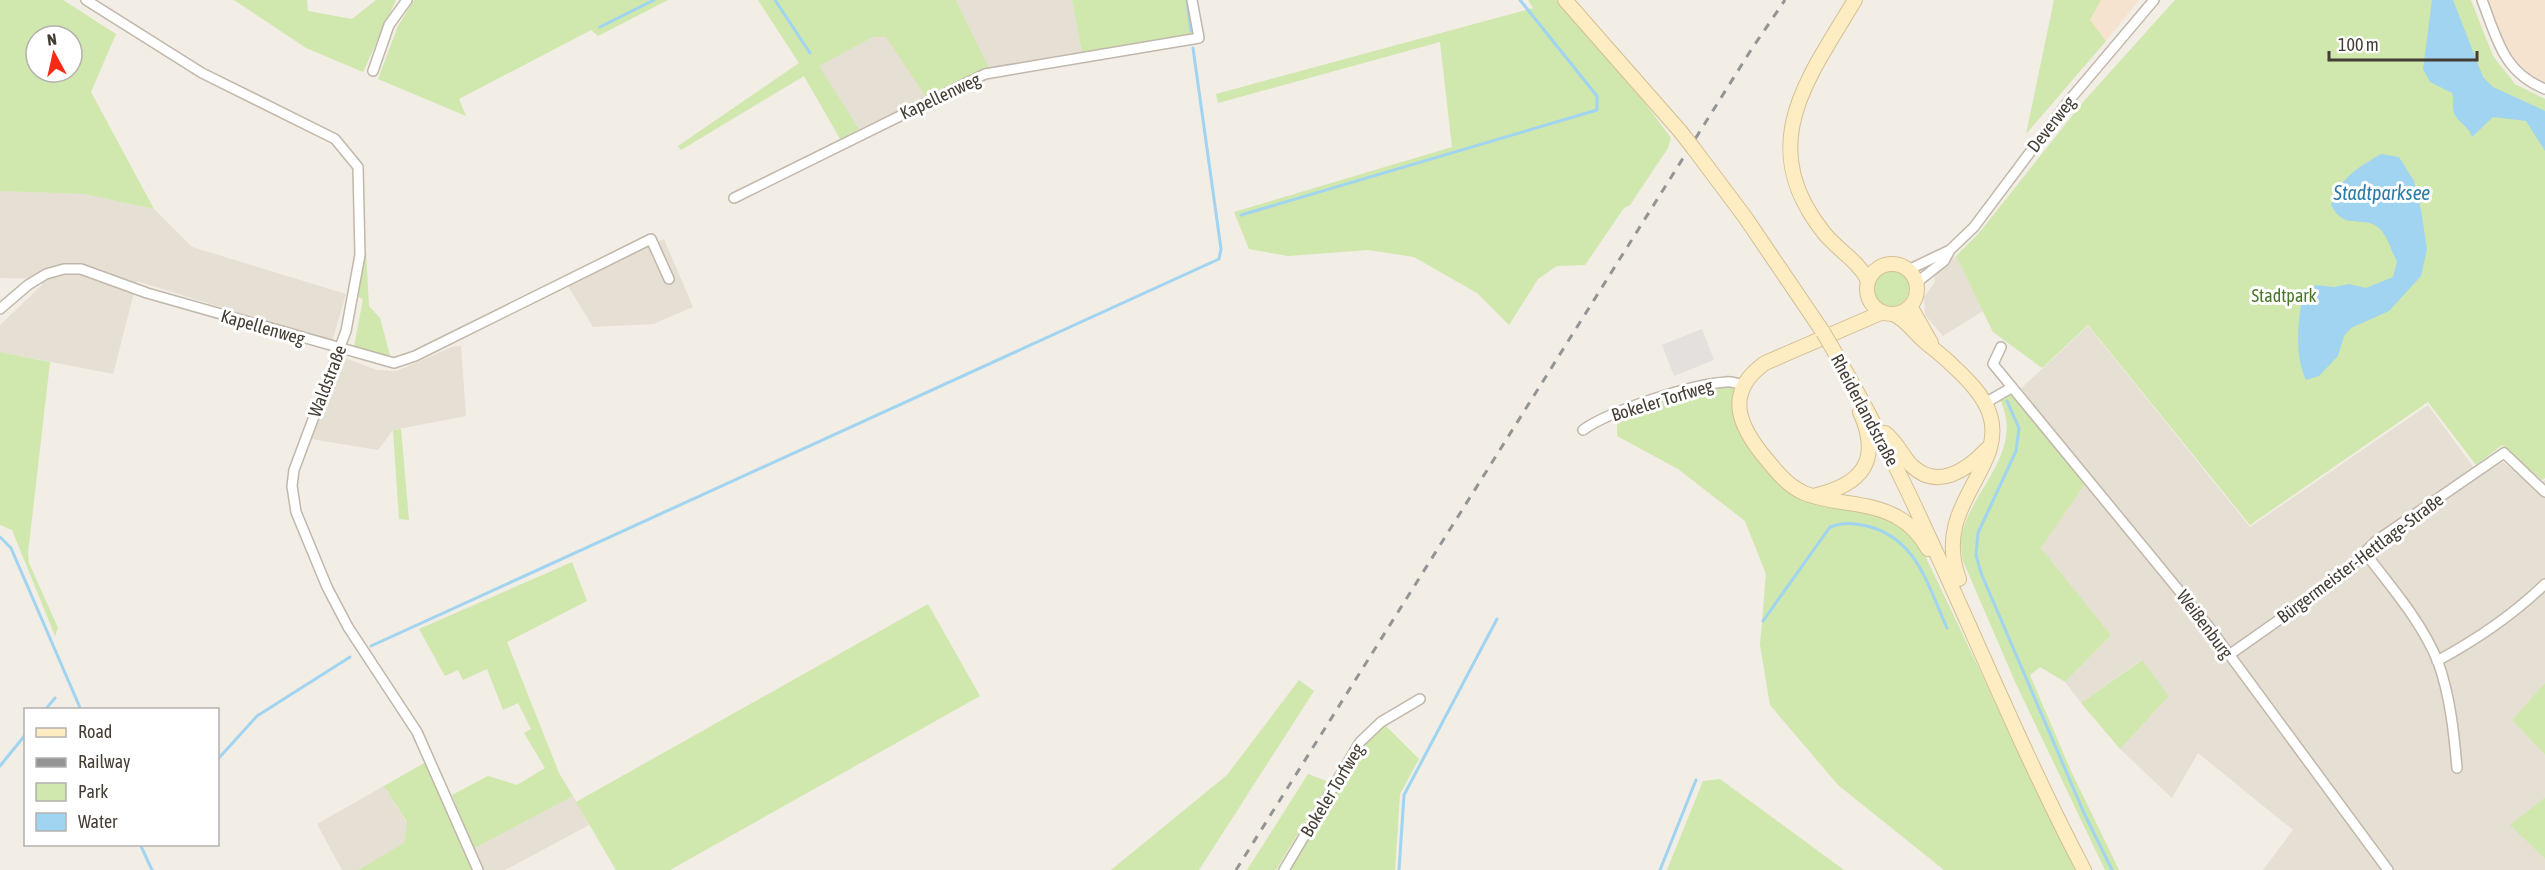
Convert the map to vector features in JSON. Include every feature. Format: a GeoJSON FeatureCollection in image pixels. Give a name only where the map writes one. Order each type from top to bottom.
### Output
{"type":"FeatureCollection","features":[{"type":"Feature","properties":{"kind":"main road","name":"Rheiderlandstraße"},"geometry":{"type":"LineString","coordinates":[[1565,0],[1694,149],[1745,217],[1827,338],[1878,429],[1961,602],[2044,790],[2084,870]]}},
{"type":"Feature","properties":{"kind":"main road"},"geometry":{"type":"LineString","coordinates":[[1855,0],[1798,100],[1791,124],[1790,157],[1797,186],[1810,211],[1824,233],[1859,267],[1868,280]]}},
{"type":"Feature","properties":{"kind":"main road"},"geometry":{"type":"LineString","coordinates":[[1810,211],[1865,260],[1878,267],[1894,264],[1908,270],[1916,283],[1917,291],[1910,306],[1845,328],[1765,363],[1753,372],[1744,385],[1739,408],[1740,419],[1750,441],[1783,479],[1813,496],[1877,509],[1896,516],[1924,541],[1936,567],[1947,572]]}},
{"type":"Feature","properties":{"kind":"main road"},"geometry":{"type":"LineString","coordinates":[[1878,267],[1868,280],[1867,295],[1870,302],[1932,345],[1985,403],[1992,424],[1983,466],[1956,515],[1952,530],[1952,557],[1961,586],[1961,602]]}},
{"type":"Feature","properties":{"kind":"main road"},"geometry":{"type":"LineString","coordinates":[[1845,328],[1870,302]]}},
{"type":"Feature","properties":{"kind":"main road"},"geometry":{"type":"LineString","coordinates":[[1910,306],[1932,345]]}},
{"type":"Feature","properties":{"kind":"main road"},"geometry":{"type":"LineString","coordinates":[[1813,496],[1844,487],[1856,479],[1866,464],[1869,440],[1855,402],[1855,387]]}},
{"type":"Feature","properties":{"kind":"main road"},"geometry":{"type":"LineString","coordinates":[[1878,429],[1891,437],[1913,467],[1926,475],[1938,477],[1962,472],[1988,447]]}},
{"type":"Feature","properties":{"kind":"street","name":"Waldstraße"},"geometry":{"type":"LineString","coordinates":[[86,0],[202,73],[335,139],[358,167],[360,255],[346,331],[294,470],[292,486],[296,512],[327,587],[348,627],[417,732],[478,870]]}},
{"type":"Feature","properties":{"kind":"street"},"geometry":{"type":"LineString","coordinates":[[373,71],[389,26],[407,0]]}},
{"type":"Feature","properties":{"kind":"street","name":"Kapellenweg"},"geometry":{"type":"LineString","coordinates":[[734,198],[986,74],[1199,38],[1192,0]]}},
{"type":"Feature","properties":{"kind":"street","name":"Deverweg"},"geometry":{"type":"LineString","coordinates":[[1916,283],[1944,261],[1950,250],[1974,227],[2067,103],[2154,0]]}},
{"type":"Feature","properties":{"kind":"street"},"geometry":{"type":"LineString","coordinates":[[2482,0],[2500,49],[2515,70],[2528,82],[2545,89]]}},
{"type":"Feature","properties":{"kind":"street","name":"Kapellenweg"},"geometry":{"type":"LineString","coordinates":[[0,309],[28,285],[46,274],[64,269],[81,269],[147,292],[394,363],[415,356],[651,239],[669,279]]}},
{"type":"Feature","properties":{"kind":"street","name":"Deverweg"},"geometry":{"type":"LineString","coordinates":[[1908,270],[1950,250]]}},
{"type":"Feature","properties":{"kind":"street","name":"Weißenburg"},"geometry":{"type":"LineString","coordinates":[[2001,347],[1993,364],[2097,489],[2229,655],[2388,870]]}},
{"type":"Feature","properties":{"kind":"street","name":"Bokeler Torfweg"},"geometry":{"type":"LineString","coordinates":[[1583,430],[1608,415],[1690,390],[1728,381],[1744,385]]}},
{"type":"Feature","properties":{"kind":"street"},"geometry":{"type":"LineString","coordinates":[[1985,403],[2011,388]]}},
{"type":"Feature","properties":{"kind":"street","name":"Bürgermeister-Hettlage-Straße"},"geometry":{"type":"LineString","coordinates":[[2229,655],[2340,577],[2376,542],[2504,453],[2545,492]]}},
{"type":"Feature","properties":{"kind":"street"},"geometry":{"type":"LineString","coordinates":[[2366,554],[2411,615],[2438,662],[2454,738],[2457,768]]}},
{"type":"Feature","properties":{"kind":"street"},"geometry":{"type":"LineString","coordinates":[[2438,662],[2464,647],[2522,606],[2545,584]]}},
{"type":"Feature","properties":{"kind":"street","name":"Bokeler Torfweg"},"geometry":{"type":"LineString","coordinates":[[1284,870],[1360,742],[1381,722],[1420,699]]}},
{"type":"Feature","properties":{"kind":"shaded area"},"geometry":{"type":"Polygon","coordinates":[[[956,0],[1072,0],[1082,53],[989,68],[956,0]]]}},
{"type":"Feature","properties":{"kind":"shaded area"},"geometry":{"type":"Polygon","coordinates":[[[2101,0],[2139,0],[2106,41],[2090,20],[2101,0]]]}},
{"type":"Feature","properties":{"kind":"shaded area"},"geometry":{"type":"Polygon","coordinates":[[[2488,0],[2545,0],[2545,82],[2531,75],[2509,53],[2488,0]]]}},
{"type":"Feature","properties":{"kind":"shaded area"},"geometry":{"type":"Polygon","coordinates":[[[886,36],[926,97],[859,129],[818,66],[873,37],[886,36]]]}},
{"type":"Feature","properties":{"kind":"shaded area"},"geometry":{"type":"Polygon","coordinates":[[[0,191],[84,194],[154,209],[192,247],[346,294],[332,342],[137,281],[113,374],[0,352],[0,325],[42,285],[43,279],[0,278],[0,191]]]}},
{"type":"Feature","properties":{"kind":"shaded area"},"geometry":{"type":"Polygon","coordinates":[[[664,239],[693,307],[653,324],[593,327],[568,286],[664,239]]]}},
{"type":"Feature","properties":{"kind":"shaded area"},"geometry":{"type":"Polygon","coordinates":[[[1956,256],[1983,311],[1943,336],[1925,315],[1924,297],[1935,282],[1934,271],[1956,256]]]}},
{"type":"Feature","properties":{"kind":"shaded area"},"geometry":{"type":"Polygon","coordinates":[[[2088,326],[2250,527],[2428,405],[2480,476],[2503,462],[2534,486],[2545,480],[2545,683],[2512,720],[2545,755],[2545,797],[2511,825],[2545,859],[2545,870],[2263,870],[2293,830],[2198,753],[2172,798],[2120,749],[2169,696],[2141,660],[2081,703],[2065,682],[2111,635],[2041,548],[2089,478],[2014,395],[2088,326]]]}},
{"type":"Feature","properties":{"kind":"shaded area"},"geometry":{"type":"Polygon","coordinates":[[[1702,329],[1714,360],[1674,376],[1662,345],[1702,329]]]}},
{"type":"Feature","properties":{"kind":"shaded area"},"geometry":{"type":"Polygon","coordinates":[[[461,346],[466,416],[393,430],[378,450],[311,439],[342,357],[377,370],[397,371],[452,347],[461,346]]]}},
{"type":"Feature","properties":{"kind":"shaded area"},"geometry":{"type":"Polygon","coordinates":[[[384,786],[407,823],[404,844],[358,870],[342,870],[317,824],[384,786]]]}},
{"type":"Feature","properties":{"kind":"shaded area"},"geometry":{"type":"Polygon","coordinates":[[[573,796],[589,825],[505,870],[483,870],[473,849],[573,796]]]}},
{"type":"Feature","properties":{"kind":"green space"},"geometry":{"type":"Polygon","coordinates":[[[0,0],[63,0],[116,34],[91,92],[154,209],[84,194],[0,191],[0,0]]]}},
{"type":"Feature","properties":{"kind":"green space"},"geometry":{"type":"Polygon","coordinates":[[[234,0],[307,0],[308,11],[352,19],[376,0],[396,0],[363,72],[306,48],[234,0]]]}},
{"type":"Feature","properties":{"kind":"green space"},"geometry":{"type":"Polygon","coordinates":[[[414,0],[668,0],[598,36],[591,30],[459,99],[466,116],[378,79],[398,26],[414,0]]]}},
{"type":"Feature","properties":{"kind":"green space"},"geometry":{"type":"Polygon","coordinates":[[[758,0],[956,0],[989,68],[926,97],[886,37],[873,37],[819,66],[859,129],[840,139],[804,76],[681,150],[678,146],[799,63],[758,0]]]}},
{"type":"Feature","properties":{"kind":"green space"},"geometry":{"type":"Polygon","coordinates":[[[1072,0],[1189,0],[1195,35],[1082,53],[1072,0]]]}},
{"type":"Feature","properties":{"kind":"green space"},"geometry":{"type":"Polygon","coordinates":[[[1528,0],[1556,0],[1644,102],[1671,138],[1668,148],[1630,205],[1624,208],[1585,265],[1557,266],[1538,279],[1509,325],[1477,293],[1414,257],[1368,250],[1288,256],[1249,249],[1234,212],[1452,147],[1440,42],[1218,103],[1216,94],[1533,8],[1528,0]]]}},
{"type":"Feature","properties":{"kind":"green space"},"geometry":{"type":"Polygon","coordinates":[[[2054,0],[2101,0],[2090,20],[2106,41],[2026,134],[2054,0]]]}},
{"type":"Feature","properties":{"kind":"green space","name":"Stadtpark"},"geometry":{"type":"Polygon","coordinates":[[[2175,0],[2471,0],[2493,56],[2515,84],[2545,99],[2545,478],[2542,480],[2502,445],[2476,465],[2428,402],[2250,525],[2088,325],[2042,368],[1993,332],[1956,256],[1979,233],[2084,101],[2175,0]]]}},
{"type":"Feature","properties":{"kind":"green space"},"geometry":{"type":"Polygon","coordinates":[[[366,251],[369,306],[380,318],[391,359],[354,347],[363,299],[358,297],[366,251]]]}},
{"type":"Feature","properties":{"kind":"green space"},"geometry":{"type":"Polygon","coordinates":[[[1891,270],[1904,275],[1909,288],[1904,301],[1891,306],[1878,301],[1873,288],[1878,275],[1891,270]]]}},
{"type":"Feature","properties":{"kind":"green space"},"geometry":{"type":"Polygon","coordinates":[[[0,352],[50,362],[28,553],[29,563],[58,628],[55,636],[12,530],[0,525],[0,352]]]}},
{"type":"Feature","properties":{"kind":"green space"},"geometry":{"type":"Polygon","coordinates":[[[1729,386],[1736,390],[1733,409],[1735,423],[1741,437],[1784,488],[1878,515],[1910,532],[1920,545],[2075,870],[1944,870],[1838,785],[1770,705],[1760,645],[1766,574],[1745,521],[1678,469],[1617,436],[1617,419],[1626,414],[1716,387],[1729,386]]]}},
{"type":"Feature","properties":{"kind":"green space"},"geometry":{"type":"Polygon","coordinates":[[[2012,395],[2087,481],[2041,548],[2111,635],[2065,682],[2040,667],[2030,675],[2071,771],[2119,870],[2105,870],[2016,684],[1963,561],[1962,533],[1968,516],[1995,467],[2006,434],[2006,417],[1999,398],[2012,395]]]}},
{"type":"Feature","properties":{"kind":"green space"},"geometry":{"type":"Polygon","coordinates":[[[401,429],[409,520],[399,519],[393,430],[401,429]]]}},
{"type":"Feature","properties":{"kind":"green space"},"geometry":{"type":"Polygon","coordinates":[[[572,562],[587,601],[507,642],[559,773],[573,796],[473,849],[452,795],[488,776],[517,785],[545,768],[524,733],[531,729],[518,703],[503,710],[487,669],[463,680],[458,670],[445,676],[419,629],[572,562]]]}},
{"type":"Feature","properties":{"kind":"green space"},"geometry":{"type":"Polygon","coordinates":[[[928,604],[980,696],[670,870],[616,870],[576,802],[928,604]]]}},
{"type":"Feature","properties":{"kind":"green space"},"geometry":{"type":"Polygon","coordinates":[[[2142,660],[2169,696],[2120,749],[2081,703],[2142,660]]]}},
{"type":"Feature","properties":{"kind":"green space"},"geometry":{"type":"Polygon","coordinates":[[[1299,680],[1314,691],[1199,870],[1111,870],[1227,775],[1299,680]]]}},
{"type":"Feature","properties":{"kind":"green space"},"geometry":{"type":"Polygon","coordinates":[[[2545,683],[2545,755],[2512,720],[2545,683]]]}},
{"type":"Feature","properties":{"kind":"green space"},"geometry":{"type":"Polygon","coordinates":[[[1384,724],[1419,759],[1400,794],[1395,870],[1290,870],[1364,744],[1384,724]]]}},
{"type":"Feature","properties":{"kind":"green space"},"geometry":{"type":"Polygon","coordinates":[[[426,762],[474,870],[358,870],[404,843],[407,822],[384,786],[426,762]]]}},
{"type":"Feature","properties":{"kind":"green space"},"geometry":{"type":"Polygon","coordinates":[[[1308,774],[1329,782],[1276,870],[1247,870],[1308,774]]]}},
{"type":"Feature","properties":{"kind":"green space"},"geometry":{"type":"Polygon","coordinates":[[[1720,779],[1844,870],[1667,870],[1703,781],[1720,779]]]}},
{"type":"Feature","properties":{"kind":"green space"},"geometry":{"type":"Polygon","coordinates":[[[2545,797],[2545,859],[2510,825],[2545,797]]]}},
{"type":"Feature","properties":{"kind":"water"},"geometry":{"type":"Polygon","coordinates":[[[2432,0],[2453,0],[2483,77],[2493,87],[2545,111],[2545,151],[2526,121],[2493,117],[2472,137],[2454,113],[2452,93],[2430,82],[2423,69],[2432,0]]]}},
{"type":"Feature","properties":{"kind":"water","name":"Stadtparksee"},"geometry":{"type":"Polygon","coordinates":[[[2381,154],[2399,157],[2414,181],[2427,249],[2421,276],[2389,311],[2351,328],[2344,336],[2338,356],[2319,376],[2306,380],[2298,349],[2303,294],[2316,285],[2334,287],[2349,284],[2366,288],[2393,277],[2397,262],[2382,231],[2373,224],[2342,218],[2331,205],[2340,187],[2350,175],[2381,154]]]}},
{"type":"Feature","properties":{"kind":"waterway"},"geometry":{"type":"LineString","coordinates":[[600,27],[654,0]]}},
{"type":"Feature","properties":{"kind":"waterway"},"geometry":{"type":"LineString","coordinates":[[775,0],[810,53]]}},
{"type":"Feature","properties":{"kind":"waterway"},"geometry":{"type":"LineString","coordinates":[[1187,0],[1191,31]]}},
{"type":"Feature","properties":{"kind":"waterway"},"geometry":{"type":"LineString","coordinates":[[1241,215],[1597,110],[1597,96],[1520,0]]}},
{"type":"Feature","properties":{"kind":"waterway"},"geometry":{"type":"LineString","coordinates":[[371,646],[1219,259],[1221,249],[1193,48]]}},
{"type":"Feature","properties":{"kind":"waterway"},"geometry":{"type":"LineString","coordinates":[[2007,401],[2019,428],[2016,451],[1978,533],[1976,555],[1981,573],[2084,813],[2112,870]]}},
{"type":"Feature","properties":{"kind":"waterway"},"geometry":{"type":"LineString","coordinates":[[1763,621],[1830,527],[1848,523],[1884,532],[1909,552],[1927,580],[1947,628]]}},
{"type":"Feature","properties":{"kind":"waterway"},"geometry":{"type":"LineString","coordinates":[[0,537],[11,548],[80,708]]}},
{"type":"Feature","properties":{"kind":"waterway"},"geometry":{"type":"LineString","coordinates":[[1399,870],[1404,795],[1497,619]]}},
{"type":"Feature","properties":{"kind":"waterway"},"geometry":{"type":"LineString","coordinates":[[219,758],[257,716],[350,657]]}},
{"type":"Feature","properties":{"kind":"waterway"},"geometry":{"type":"LineString","coordinates":[[47,708],[55,698]]}},
{"type":"Feature","properties":{"kind":"waterway"},"geometry":{"type":"LineString","coordinates":[[0,766],[24,736]]}},
{"type":"Feature","properties":{"kind":"waterway"},"geometry":{"type":"LineString","coordinates":[[1660,870],[1696,780]]}},
{"type":"Feature","properties":{"kind":"waterway"},"geometry":{"type":"LineString","coordinates":[[141,846],[152,870]]}},
{"type":"Feature","properties":{"kind":"railway"},"geometry":{"type":"LineString","coordinates":[[1236,870],[1751,50],[1785,0]]}}]}
